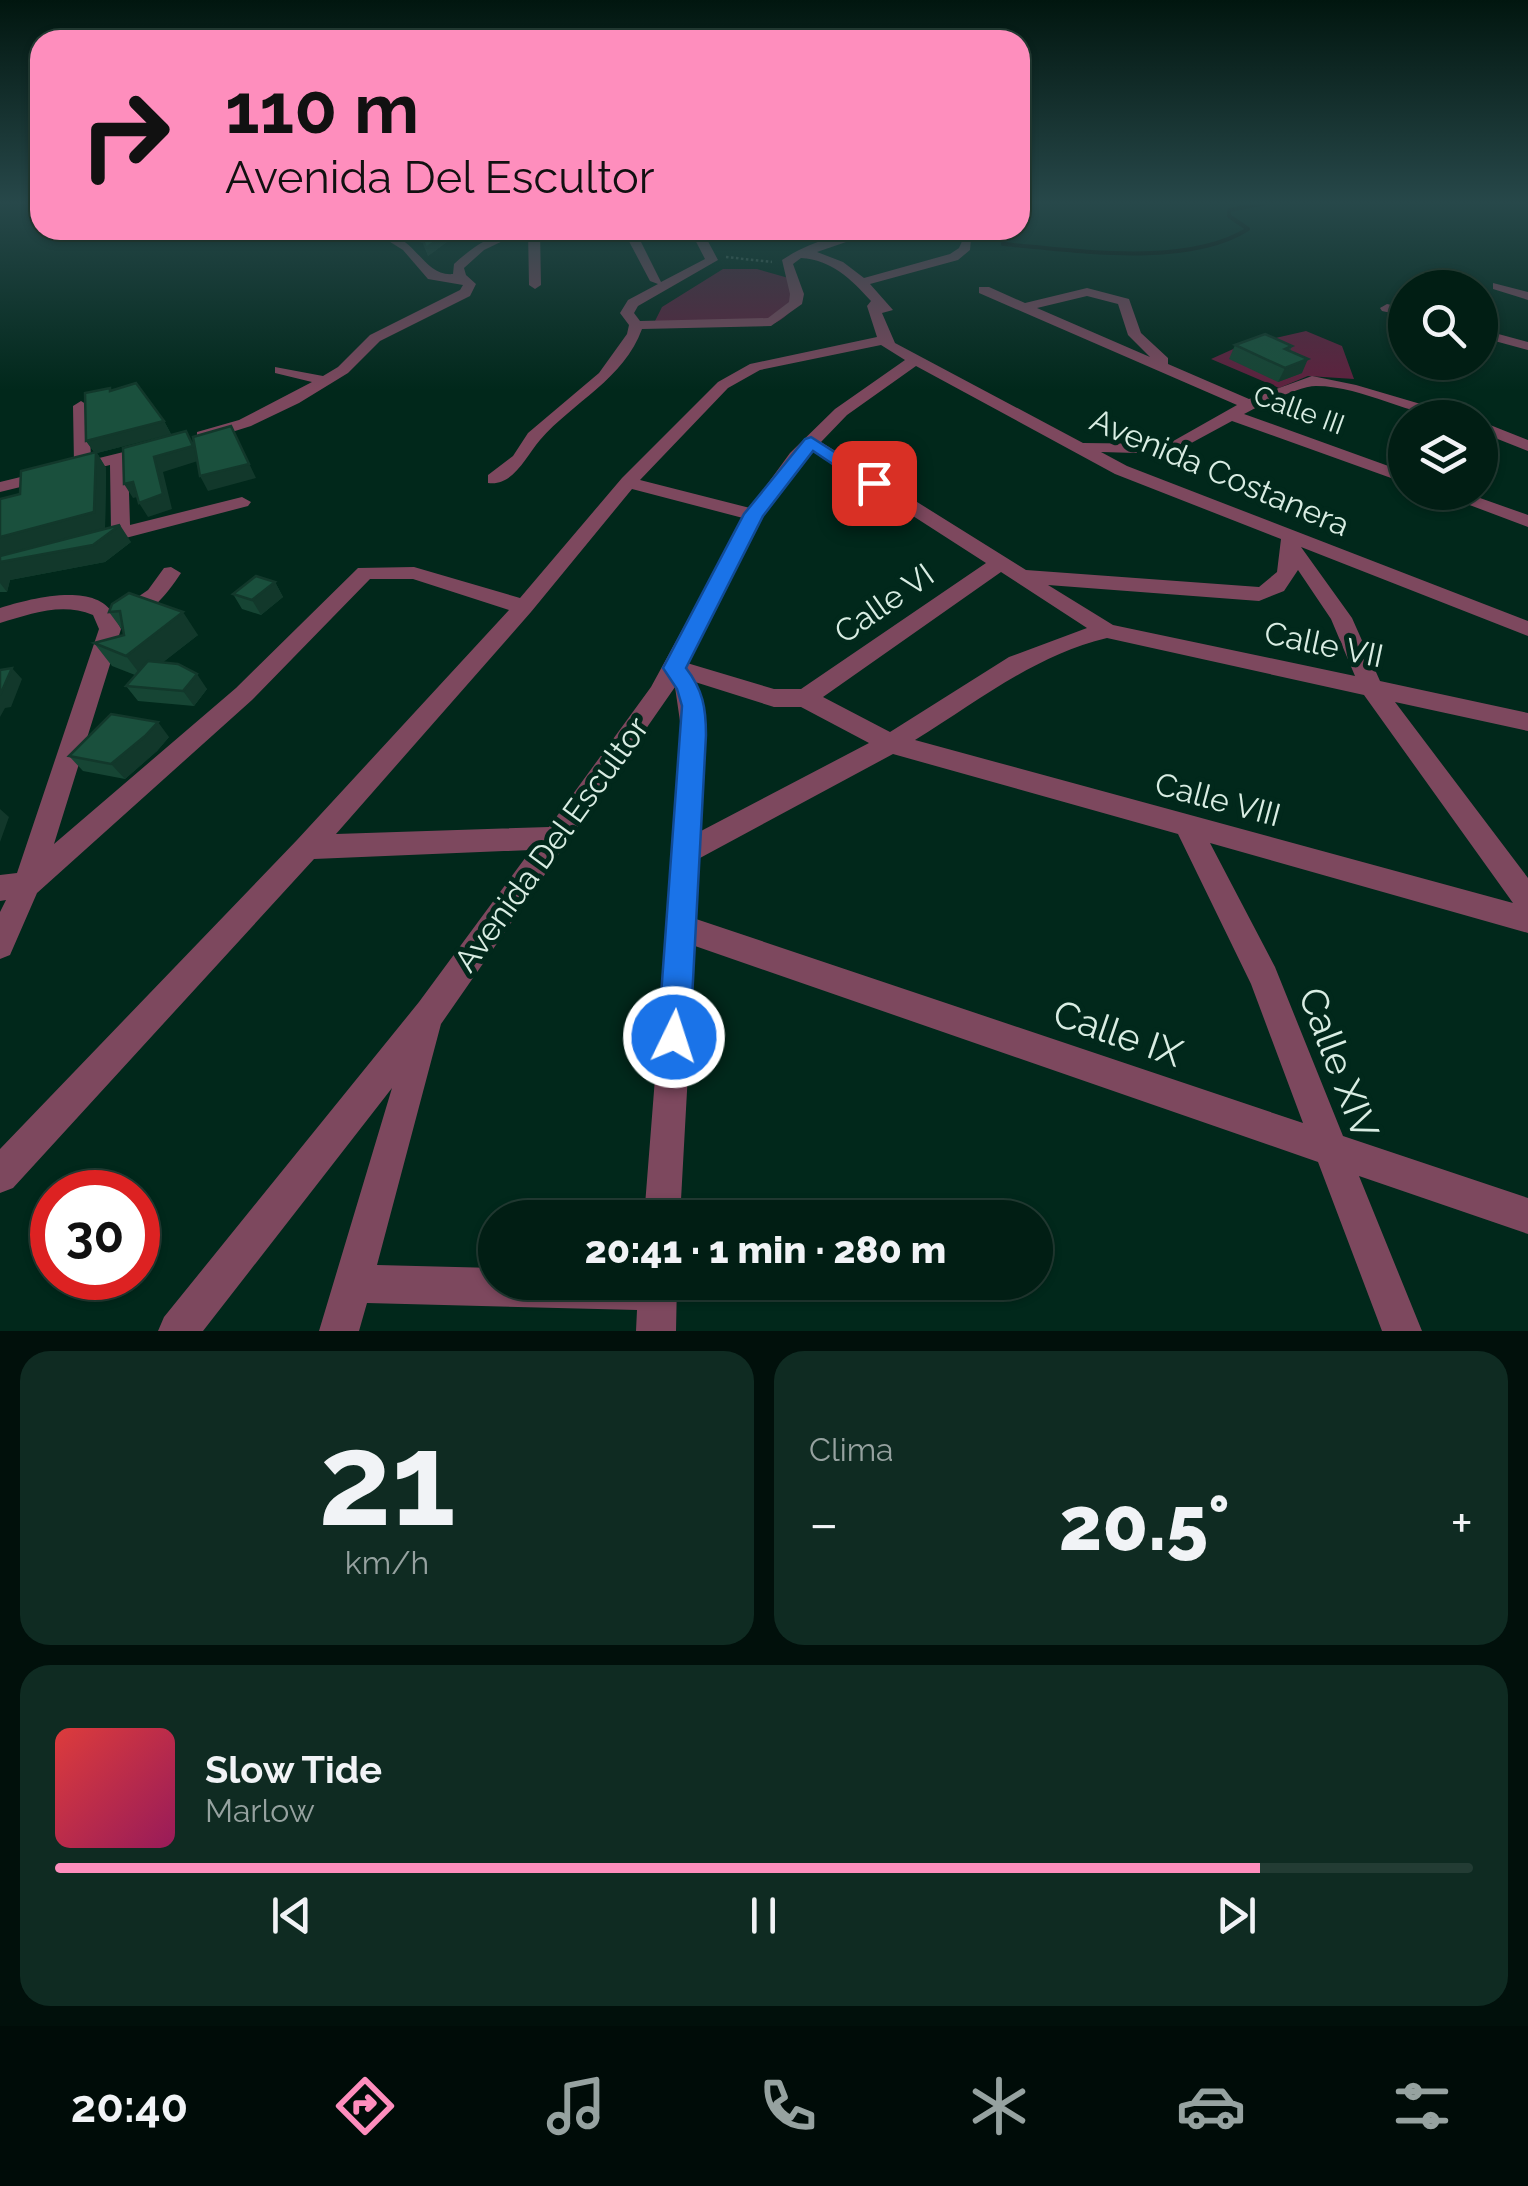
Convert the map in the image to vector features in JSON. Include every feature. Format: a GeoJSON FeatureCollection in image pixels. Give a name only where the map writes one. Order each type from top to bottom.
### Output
{"type":"FeatureCollection","features":[{"type":"Feature","properties":{"kind":"street"},"geometry":{"type":"LineString","coordinates":[[0,487],[245,423],[326,381],[375,338],[465,294],[470,284],[460,277],[435,277],[419,266]]}},
{"type":"Feature","properties":{"kind":"street"},"geometry":{"type":"LineString","coordinates":[[459,266],[460,277]]}},
{"type":"Feature","properties":{"kind":"street"},"geometry":{"type":"LineString","coordinates":[[535,266],[535,285]]}},
{"type":"Feature","properties":{"kind":"street"},"geometry":{"type":"LineString","coordinates":[[648,266],[656,281]]}},
{"type":"Feature","properties":{"kind":"street"},"geometry":{"type":"LineString","coordinates":[[703,266],[633,303],[626,313],[636,324],[771,322],[795,304],[796,294],[787,266]]}},
{"type":"Feature","properties":{"kind":"street"},"geometry":{"type":"LineString","coordinates":[[0,1176],[307,848],[524,607],[628,482],[735,375],[755,367],[892,345],[894,323],[864,282],[837,266]]}},
{"type":"Feature","properties":{"kind":"street"},"geometry":{"type":"LineString","coordinates":[[864,282],[921,266]]}},
{"type":"Feature","properties":{"kind":"street"},"geometry":{"type":"LineString","coordinates":[[1498,286],[1528,296]]}},
{"type":"Feature","properties":{"kind":"street"},"geometry":{"type":"LineString","coordinates":[[984,290],[1249,405]]}},
{"type":"Feature","properties":{"kind":"street"},"geometry":{"type":"LineString","coordinates":[[1024,308],[1078,291],[1110,292],[1124,302],[1130,327],[1139,341],[1186,377]]}},
{"type":"Feature","properties":{"kind":"street"},"geometry":{"type":"LineString","coordinates":[[494,479],[518,460],[534,437],[604,376],[634,334],[636,324]]}},
{"type":"Feature","properties":{"kind":"street"},"geometry":{"type":"LineString","coordinates":[[1498,338],[1528,346]]}},
{"type":"Feature","properties":{"kind":"street","name":"Avenida Costanera"},"geometry":{"type":"LineString","coordinates":[[892,345],[1121,470],[1292,544],[1528,629]]}},
{"type":"Feature","properties":{"kind":"street","name":"Avenida Del Escultor"},"geometry":{"type":"LineString","coordinates":[[178,1331],[430,1013],[674,668],[754,514],[811,442],[841,412],[914,360]]}},
{"type":"Feature","properties":{"kind":"street"},"geometry":{"type":"LineString","coordinates":[[280,370],[326,381]]}},
{"type":"Feature","properties":{"kind":"street"},"geometry":{"type":"LineString","coordinates":[[1074,445],[1127,450],[1171,448],[1230,414],[1312,381],[1391,400]]}},
{"type":"Feature","properties":{"kind":"street"},"geometry":{"type":"LineString","coordinates":[[81,406],[83,466]]}},
{"type":"Feature","properties":{"kind":"street","name":"Calle III"},"geometry":{"type":"LineString","coordinates":[[1230,414],[1388,472]]}},
{"type":"Feature","properties":{"kind":"street"},"geometry":{"type":"LineString","coordinates":[[1502,433],[1528,430]]}},
{"type":"Feature","properties":{"kind":"street"},"geometry":{"type":"LineString","coordinates":[[1498,432],[1528,446]]}},
{"type":"Feature","properties":{"kind":"street"},"geometry":{"type":"LineString","coordinates":[[811,442],[1107,631]]}},
{"type":"Feature","properties":{"kind":"street"},"geometry":{"type":"LineString","coordinates":[[1171,448],[1176,491]]}},
{"type":"Feature","properties":{"kind":"street"},"geometry":{"type":"LineString","coordinates":[[119,459],[120,532]]}},
{"type":"Feature","properties":{"kind":"street"},"geometry":{"type":"LineString","coordinates":[[628,482],[754,514]]}},
{"type":"Feature","properties":{"kind":"street"},"geometry":{"type":"LineString","coordinates":[[69,547],[242,502]]}},
{"type":"Feature","properties":{"kind":"street"},"geometry":{"type":"LineString","coordinates":[[1496,510],[1528,521]]}},
{"type":"Feature","properties":{"kind":"street"},"geometry":{"type":"LineString","coordinates":[[1021,576],[1259,594],[1280,584],[1292,544]]}},
{"type":"Feature","properties":{"kind":"street"},"geometry":{"type":"LineString","coordinates":[[1292,544],[1340,618],[1371,687],[1528,900]]}},
{"type":"Feature","properties":{"kind":"street","name":"Calle VI"},"geometry":{"type":"LineString","coordinates":[[806,698],[1000,563]]}},
{"type":"Feature","properties":{"kind":"street"},"geometry":{"type":"LineString","coordinates":[[0,945],[14,886],[110,623],[155,595],[171,573]]}},
{"type":"Feature","properties":{"kind":"street"},"geometry":{"type":"LineString","coordinates":[[14,886],[295,647],[365,573],[414,573],[524,607]]}},
{"type":"Feature","properties":{"kind":"street"},"geometry":{"type":"LineString","coordinates":[[0,616],[25,608],[74,602],[101,610],[110,623]]}},
{"type":"Feature","properties":{"kind":"street"},"geometry":{"type":"LineString","coordinates":[[684,853],[890,744],[1042,648],[1107,631]]}},
{"type":"Feature","properties":{"kind":"street","name":"Calle VII"},"geometry":{"type":"LineString","coordinates":[[1107,631],[1528,722]]}},
{"type":"Feature","properties":{"kind":"street"},"geometry":{"type":"LineString","coordinates":[[674,668],[774,698],[806,698]]}},
{"type":"Feature","properties":{"kind":"street"},"geometry":{"type":"LineString","coordinates":[[663,1200],[694,706],[688,687],[674,668]]}},
{"type":"Feature","properties":{"kind":"street","name":"Calle VIII"},"geometry":{"type":"LineString","coordinates":[[806,698],[890,744],[1528,920]]}},
{"type":"Feature","properties":{"kind":"street","name":"Calle XIV"},"geometry":{"type":"LineString","coordinates":[[1188,828],[1264,978],[1402,1331]]}},
{"type":"Feature","properties":{"kind":"street"},"geometry":{"type":"LineString","coordinates":[[307,848],[554,838]]}},
{"type":"Feature","properties":{"kind":"street","name":"Calle IX"},"geometry":{"type":"LineString","coordinates":[[681,928],[1326,1144],[1528,1216]]}},
{"type":"Feature","properties":{"kind":"street"},"geometry":{"type":"LineString","coordinates":[[339,1331],[430,1013]]}},
{"type":"Feature","properties":{"kind":"street"},"geometry":{"type":"LineString","coordinates":[[352,1283],[478,1285]]}},
{"type":"Feature","properties":{"kind":"street"},"geometry":{"type":"LineString","coordinates":[[656,1331],[657,1300]]}},
{"type":"Feature","properties":{"kind":"shaded area"},"geometry":{"type":"Polygon","coordinates":[[[723,269],[757,269],[792,279],[791,310],[775,323],[655,321],[662,307],[723,269]]]}},
{"type":"Feature","properties":{"kind":"shaded area"},"geometry":{"type":"Polygon","coordinates":[[[1306,331],[1342,346],[1354,379],[1308,376],[1279,388],[1211,359],[1240,346],[1306,331]]]}},
{"type":"Feature","properties":{"kind":"building"},"geometry":{"type":"Polygon","coordinates":[[[1265,334],[1292,346],[1285,349],[1308,359],[1285,368],[1235,345],[1265,334]]]}},
{"type":"Feature","properties":{"kind":"building"},"geometry":{"type":"Polygon","coordinates":[[[136,383],[164,421],[86,441],[85,393],[136,383]]]}},
{"type":"Feature","properties":{"kind":"building"},"geometry":{"type":"Polygon","coordinates":[[[231,426],[249,464],[200,476],[193,437],[231,426]]]}},
{"type":"Feature","properties":{"kind":"building"},"geometry":{"type":"Polygon","coordinates":[[[186,431],[193,446],[154,457],[163,494],[139,503],[133,482],[124,484],[123,448],[186,431]]]}},
{"type":"Feature","properties":{"kind":"building"},"geometry":{"type":"Polygon","coordinates":[[[96,452],[94,512],[0,537],[0,499],[20,494],[21,471],[96,452]]]}},
{"type":"Feature","properties":{"kind":"building"},"geometry":{"type":"Polygon","coordinates":[[[120,525],[93,545],[0,562],[0,556],[120,525]]]}},
{"type":"Feature","properties":{"kind":"building"},"geometry":{"type":"Polygon","coordinates":[[[256,576],[275,582],[252,600],[233,594],[256,576]]]}},
{"type":"Feature","properties":{"kind":"building"},"geometry":{"type":"Polygon","coordinates":[[[129,593],[183,612],[126,656],[94,643],[124,635],[120,611],[109,612],[112,604],[129,593]]]}},
{"type":"Feature","properties":{"kind":"building"},"geometry":{"type":"Polygon","coordinates":[[[148,661],[178,664],[197,674],[183,691],[126,686],[148,661]]]}},
{"type":"Feature","properties":{"kind":"building"},"geometry":{"type":"Polygon","coordinates":[[[12,668],[0,695],[0,670],[12,668]]]}},
{"type":"Feature","properties":{"kind":"building"},"geometry":{"type":"Polygon","coordinates":[[[111,714],[158,722],[111,764],[69,756],[111,714]]]}},
{"type":"Feature","properties":{"kind":"route"},"geometry":{"type":"LineString","coordinates":[[674,1037],[694,735],[694,706],[688,687],[674,668],[754,514],[811,442],[874,483]]}}]}
